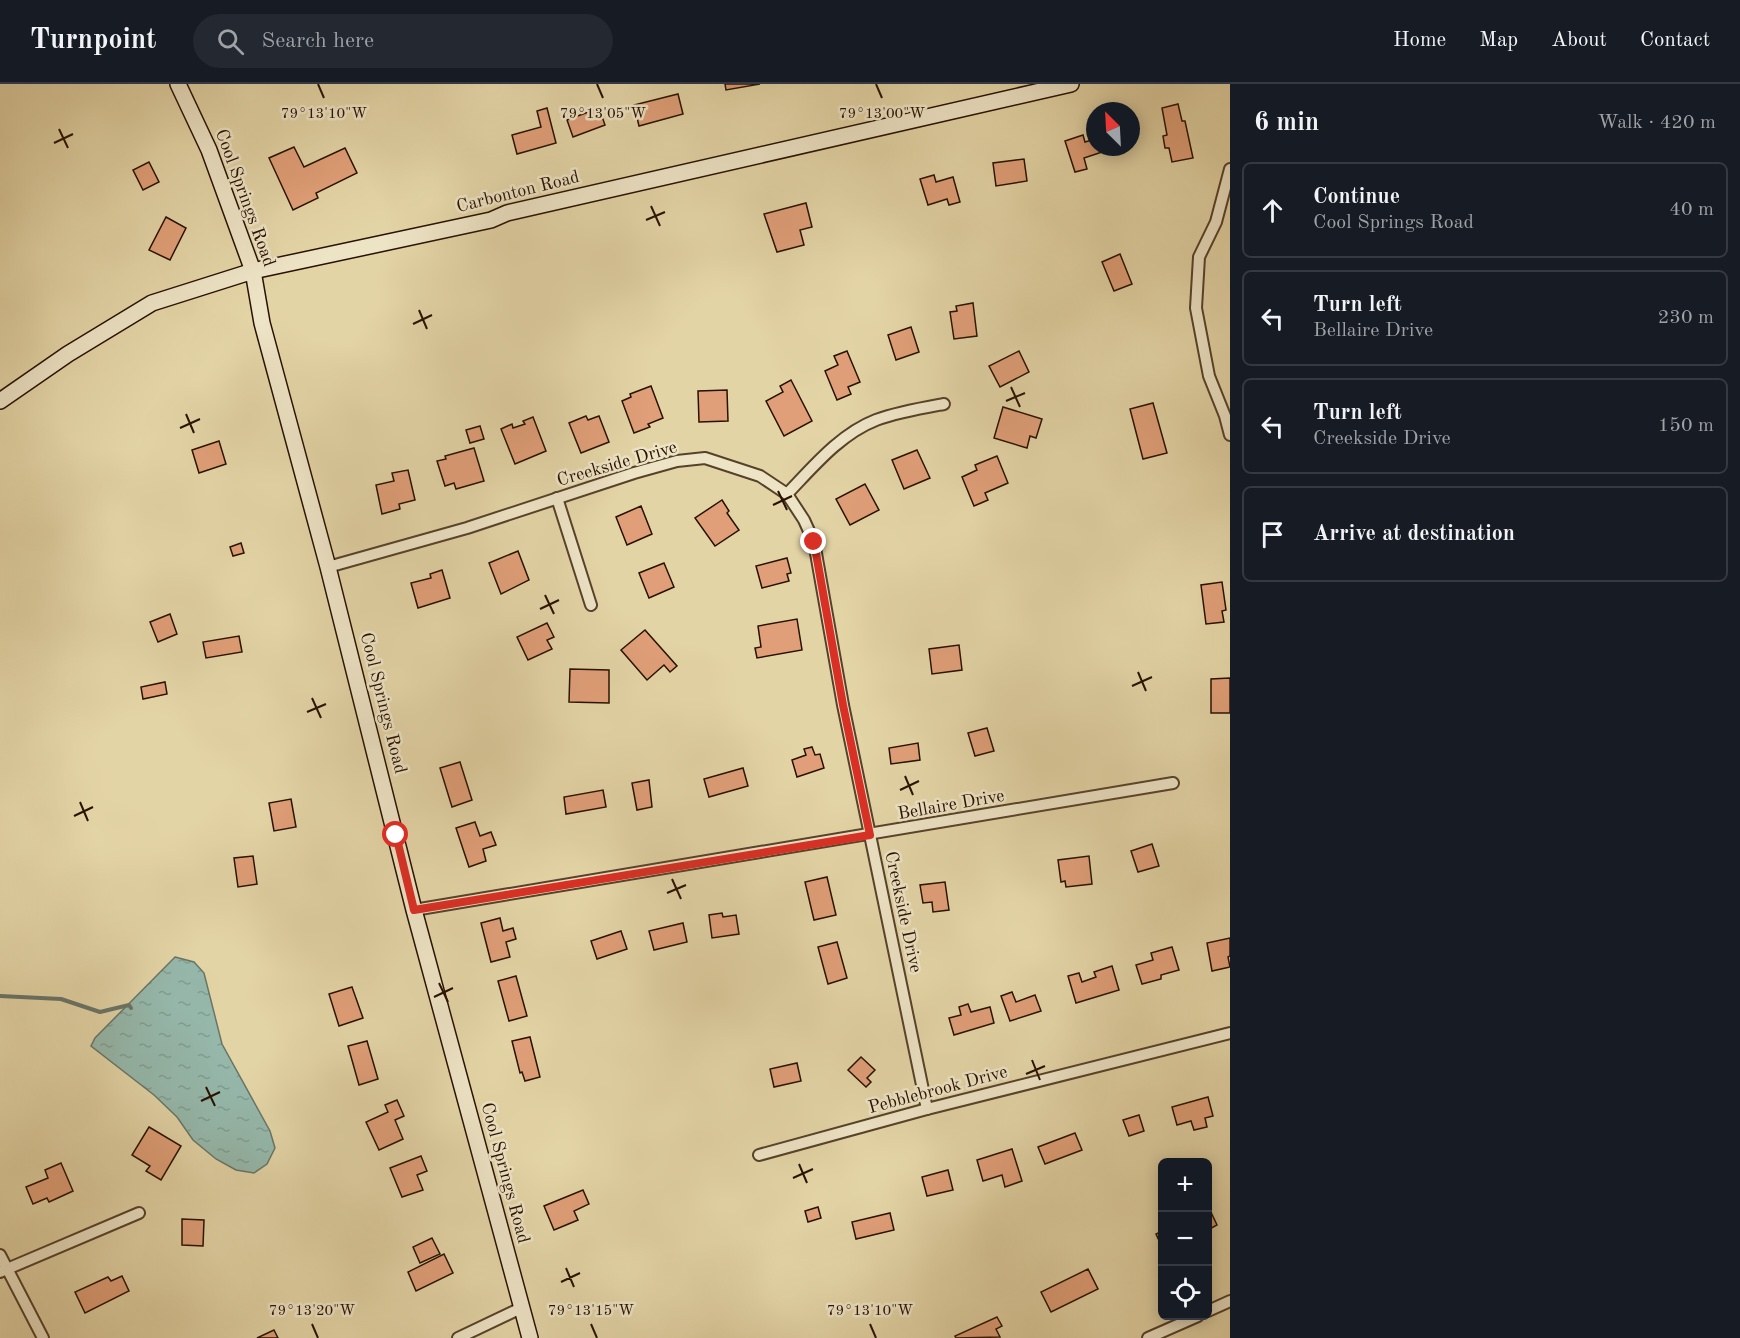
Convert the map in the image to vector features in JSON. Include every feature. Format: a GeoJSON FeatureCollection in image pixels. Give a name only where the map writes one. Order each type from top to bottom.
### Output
{"type":"FeatureCollection","features":[{"type":"Feature","properties":{"kind":"street","name":"Cool Springs Road"},"geometry":{"type":"LineString","coordinates":[[178,84],[209,150],[253,271],[262,323],[328,567],[414,910],[530,1338]]}},
{"type":"Feature","properties":{"kind":"street","name":"Carbonton Road"},"geometry":{"type":"LineString","coordinates":[[0,401],[68,354],[152,303],[253,271],[491,220],[507,213],[1071,84]]}},
{"type":"Feature","properties":{"kind":"street"},"geometry":{"type":"LineString","coordinates":[[1230,169],[1216,222],[1199,257],[1196,308],[1209,376],[1230,435]]}},
{"type":"Feature","properties":{"kind":"street"},"geometry":{"type":"LineString","coordinates":[[787,494],[832,448],[851,434],[876,420],[944,404]]}},
{"type":"Feature","properties":{"kind":"street","name":"Creekside Drive"},"geometry":{"type":"LineString","coordinates":[[328,567],[467,528],[677,461],[705,458],[760,476],[787,494],[804,520],[814,542],[843,705],[927,1109]]}},
{"type":"Feature","properties":{"kind":"street"},"geometry":{"type":"LineString","coordinates":[[557,498],[591,605]]}},
{"type":"Feature","properties":{"kind":"street","name":"Bellaire Drive"},"geometry":{"type":"LineString","coordinates":[[414,910],[1173,783]]}},
{"type":"Feature","properties":{"kind":"street","name":"Pebblebrook Drive"},"geometry":{"type":"LineString","coordinates":[[759,1155],[927,1109],[1230,1033]]}},
{"type":"Feature","properties":{"kind":"street"},"geometry":{"type":"LineString","coordinates":[[4,1271],[139,1213]]}},
{"type":"Feature","properties":{"kind":"street"},"geometry":{"type":"LineString","coordinates":[[0,1255],[4,1271],[43,1338]]}},
{"type":"Feature","properties":{"kind":"street"},"geometry":{"type":"LineString","coordinates":[[1212,1309],[1230,1301]]}},
{"type":"Feature","properties":{"kind":"street"},"geometry":{"type":"LineString","coordinates":[[458,1338],[521,1308]]}},
{"type":"Feature","properties":{"kind":"street"},"geometry":{"type":"LineString","coordinates":[[1148,1338],[1189,1320]]}},
{"type":"Feature","properties":{"kind":"water"},"geometry":{"type":"Polygon","coordinates":[[[175,957],[194,962],[204,973],[222,1044],[270,1131],[275,1148],[267,1164],[254,1173],[236,1170],[216,1159],[193,1140],[177,1117],[154,1095],[91,1046],[95,1038],[175,957]]]}},
{"type":"Feature","properties":{"kind":"building"},"geometry":{"type":"Polygon","coordinates":[[[725,84],[760,84],[726,90],[725,84]]]}},
{"type":"Feature","properties":{"kind":"building"},"geometry":{"type":"Polygon","coordinates":[[[678,94],[683,114],[639,126],[634,105],[678,94]]]}},
{"type":"Feature","properties":{"kind":"building"},"geometry":{"type":"Polygon","coordinates":[[[1178,104],[1182,121],[1185,121],[1193,158],[1172,162],[1169,148],[1165,148],[1163,136],[1167,135],[1162,108],[1178,104]]]}},
{"type":"Feature","properties":{"kind":"building"},"geometry":{"type":"Polygon","coordinates":[[[547,108],[556,143],[517,154],[512,135],[541,127],[537,111],[547,108]]]}},
{"type":"Feature","properties":{"kind":"building"},"geometry":{"type":"Polygon","coordinates":[[[599,108],[605,125],[573,137],[567,120],[599,108]]]}},
{"type":"Feature","properties":{"kind":"building"},"geometry":{"type":"Polygon","coordinates":[[[1083,135],[1086,142],[1086,156],[1090,156],[1084,158],[1087,169],[1075,172],[1065,141],[1083,135]]]}},
{"type":"Feature","properties":{"kind":"building"},"geometry":{"type":"Polygon","coordinates":[[[294,147],[304,167],[345,148],[357,173],[316,193],[318,198],[293,210],[269,158],[294,147]]]}},
{"type":"Feature","properties":{"kind":"building"},"geometry":{"type":"Polygon","coordinates":[[[1024,159],[1027,181],[996,186],[993,163],[1024,159]]]}},
{"type":"Feature","properties":{"kind":"building"},"geometry":{"type":"Polygon","coordinates":[[[149,162],[159,182],[143,190],[133,170],[149,162]]]}},
{"type":"Feature","properties":{"kind":"building"},"geometry":{"type":"Polygon","coordinates":[[[934,175],[936,182],[953,177],[960,202],[949,205],[947,199],[928,205],[920,179],[934,175]]]}},
{"type":"Feature","properties":{"kind":"building"},"geometry":{"type":"Polygon","coordinates":[[[806,203],[812,227],[800,230],[804,245],[777,252],[764,214],[806,203]]]}},
{"type":"Feature","properties":{"kind":"building"},"geometry":{"type":"Polygon","coordinates":[[[166,217],[186,228],[170,260],[149,250],[166,217]]]}},
{"type":"Feature","properties":{"kind":"building"},"geometry":{"type":"Polygon","coordinates":[[[1120,254],[1132,284],[1114,291],[1102,262],[1120,254]]]}},
{"type":"Feature","properties":{"kind":"building"},"geometry":{"type":"Polygon","coordinates":[[[973,303],[977,336],[954,339],[950,312],[957,311],[956,306],[973,303]]]}},
{"type":"Feature","properties":{"kind":"building"},"geometry":{"type":"Polygon","coordinates":[[[911,327],[919,352],[896,360],[888,335],[911,327]]]}},
{"type":"Feature","properties":{"kind":"building"},"geometry":{"type":"Polygon","coordinates":[[[847,351],[860,382],[848,387],[851,394],[837,400],[825,371],[838,365],[834,356],[847,351]]]}},
{"type":"Feature","properties":{"kind":"building"},"geometry":{"type":"Polygon","coordinates":[[[1019,351],[1029,372],[1000,387],[989,366],[1019,351]]]}},
{"type":"Feature","properties":{"kind":"building"},"geometry":{"type":"Polygon","coordinates":[[[791,380],[812,421],[784,436],[766,401],[783,392],[780,386],[791,380]]]}},
{"type":"Feature","properties":{"kind":"building"},"geometry":{"type":"Polygon","coordinates":[[[651,386],[663,418],[648,424],[650,427],[634,433],[622,401],[631,397],[630,394],[651,386]]]}},
{"type":"Feature","properties":{"kind":"building"},"geometry":{"type":"Polygon","coordinates":[[[727,390],[728,421],[699,422],[698,391],[727,390]]]}},
{"type":"Feature","properties":{"kind":"building"},"geometry":{"type":"Polygon","coordinates":[[[1153,403],[1167,453],[1143,459],[1130,409],[1153,403]]]}},
{"type":"Feature","properties":{"kind":"building"},"geometry":{"type":"Polygon","coordinates":[[[1003,407],[1042,419],[1036,438],[1030,436],[1027,448],[994,438],[1003,407]]]}},
{"type":"Feature","properties":{"kind":"building"},"geometry":{"type":"Polygon","coordinates":[[[586,416],[588,420],[599,416],[609,442],[581,453],[569,423],[586,416]]]}},
{"type":"Feature","properties":{"kind":"building"},"geometry":{"type":"Polygon","coordinates":[[[533,417],[546,451],[515,464],[501,429],[512,424],[513,428],[525,424],[523,421],[533,417]]]}},
{"type":"Feature","properties":{"kind":"building"},"geometry":{"type":"Polygon","coordinates":[[[480,426],[484,439],[470,443],[466,430],[480,426]]]}},
{"type":"Feature","properties":{"kind":"building"},"geometry":{"type":"Polygon","coordinates":[[[219,441],[226,464],[199,473],[192,450],[219,441]]]}},
{"type":"Feature","properties":{"kind":"building"},"geometry":{"type":"Polygon","coordinates":[[[474,448],[484,481],[456,489],[454,483],[445,486],[437,461],[446,459],[445,456],[474,448]]]}},
{"type":"Feature","properties":{"kind":"building"},"geometry":{"type":"Polygon","coordinates":[[[917,450],[930,478],[904,489],[892,460],[917,450]]]}},
{"type":"Feature","properties":{"kind":"building"},"geometry":{"type":"Polygon","coordinates":[[[997,456],[1008,483],[985,493],[988,500],[974,506],[962,477],[977,470],[975,465],[997,456]]]}},
{"type":"Feature","properties":{"kind":"building"},"geometry":{"type":"Polygon","coordinates":[[[408,470],[415,500],[399,504],[400,509],[382,514],[376,485],[394,481],[392,473],[408,470]]]}},
{"type":"Feature","properties":{"kind":"building"},"geometry":{"type":"Polygon","coordinates":[[[865,484],[879,510],[850,525],[836,499],[865,484]]]}},
{"type":"Feature","properties":{"kind":"building"},"geometry":{"type":"Polygon","coordinates":[[[722,500],[729,511],[727,513],[739,530],[715,546],[695,518],[722,500]]]}},
{"type":"Feature","properties":{"kind":"building"},"geometry":{"type":"Polygon","coordinates":[[[641,506],[652,534],[627,545],[616,517],[641,506]]]}},
{"type":"Feature","properties":{"kind":"building"},"geometry":{"type":"Polygon","coordinates":[[[241,543],[244,553],[233,556],[230,547],[241,543]]]}},
{"type":"Feature","properties":{"kind":"building"},"geometry":{"type":"Polygon","coordinates":[[[518,551],[529,580],[501,594],[489,563],[518,551]]]}},
{"type":"Feature","properties":{"kind":"building"},"geometry":{"type":"Polygon","coordinates":[[[787,558],[791,573],[787,574],[789,581],[762,588],[756,566],[787,558]]]}},
{"type":"Feature","properties":{"kind":"building"},"geometry":{"type":"Polygon","coordinates":[[[664,563],[674,587],[649,598],[639,573],[664,563]]]}},
{"type":"Feature","properties":{"kind":"building"},"geometry":{"type":"Polygon","coordinates":[[[442,570],[450,598],[418,608],[411,583],[431,578],[430,574],[442,570]]]}},
{"type":"Feature","properties":{"kind":"building"},"geometry":{"type":"Polygon","coordinates":[[[1222,582],[1226,610],[1222,611],[1224,622],[1206,624],[1201,585],[1222,582]]]}},
{"type":"Feature","properties":{"kind":"building"},"geometry":{"type":"Polygon","coordinates":[[[170,614],[177,634],[158,642],[150,622],[170,614]]]}},
{"type":"Feature","properties":{"kind":"building"},"geometry":{"type":"Polygon","coordinates":[[[797,619],[802,650],[757,658],[755,648],[761,647],[758,626],[797,619]]]}},
{"type":"Feature","properties":{"kind":"building"},"geometry":{"type":"Polygon","coordinates":[[[547,623],[554,637],[547,640],[552,649],[528,660],[517,637],[547,623]]]}},
{"type":"Feature","properties":{"kind":"building"},"geometry":{"type":"Polygon","coordinates":[[[645,630],[677,666],[670,672],[664,665],[647,680],[621,650],[645,630]]]}},
{"type":"Feature","properties":{"kind":"building"},"geometry":{"type":"Polygon","coordinates":[[[239,636],[242,652],[206,658],[203,642],[239,636]]]}},
{"type":"Feature","properties":{"kind":"building"},"geometry":{"type":"Polygon","coordinates":[[[959,645],[962,670],[932,674],[929,649],[959,645]]]}},
{"type":"Feature","properties":{"kind":"building"},"geometry":{"type":"Polygon","coordinates":[[[570,669],[609,670],[609,703],[569,702],[570,669]]]}},
{"type":"Feature","properties":{"kind":"building"},"geometry":{"type":"Polygon","coordinates":[[[1230,678],[1230,713],[1211,713],[1211,679],[1230,678]]]}},
{"type":"Feature","properties":{"kind":"building"},"geometry":{"type":"Polygon","coordinates":[[[165,682],[167,694],[143,699],[141,687],[165,682]]]}},
{"type":"Feature","properties":{"kind":"building"},"geometry":{"type":"Polygon","coordinates":[[[987,728],[994,751],[975,756],[968,733],[987,728]]]}},
{"type":"Feature","properties":{"kind":"building"},"geometry":{"type":"Polygon","coordinates":[[[918,743],[920,760],[891,764],[889,748],[918,743]]]}},
{"type":"Feature","properties":{"kind":"building"},"geometry":{"type":"Polygon","coordinates":[[[812,747],[815,755],[820,754],[824,768],[797,777],[792,760],[806,755],[804,749],[812,747]]]}},
{"type":"Feature","properties":{"kind":"building"},"geometry":{"type":"Polygon","coordinates":[[[460,762],[472,800],[452,807],[440,768],[460,762]]]}},
{"type":"Feature","properties":{"kind":"building"},"geometry":{"type":"Polygon","coordinates":[[[743,768],[748,786],[709,797],[704,779],[743,768]]]}},
{"type":"Feature","properties":{"kind":"building"},"geometry":{"type":"Polygon","coordinates":[[[649,780],[652,807],[637,810],[632,783],[649,780]]]}},
{"type":"Feature","properties":{"kind":"building"},"geometry":{"type":"Polygon","coordinates":[[[603,790],[606,807],[566,814],[564,797],[603,790]]]}},
{"type":"Feature","properties":{"kind":"building"},"geometry":{"type":"Polygon","coordinates":[[[291,799],[296,827],[274,831],[269,803],[291,799]]]}},
{"type":"Feature","properties":{"kind":"building"},"geometry":{"type":"Polygon","coordinates":[[[475,822],[480,836],[491,832],[496,845],[483,849],[486,861],[469,867],[456,828],[475,822]]]}},
{"type":"Feature","properties":{"kind":"building"},"geometry":{"type":"Polygon","coordinates":[[[1152,844],[1159,866],[1138,872],[1131,851],[1152,844]]]}},
{"type":"Feature","properties":{"kind":"building"},"geometry":{"type":"Polygon","coordinates":[[[253,856],[257,884],[238,887],[234,858],[253,856]]]}},
{"type":"Feature","properties":{"kind":"building"},"geometry":{"type":"Polygon","coordinates":[[[1089,856],[1092,884],[1066,887],[1065,881],[1061,882],[1058,860],[1089,856]]]}},
{"type":"Feature","properties":{"kind":"building"},"geometry":{"type":"Polygon","coordinates":[[[827,877],[836,915],[814,920],[805,882],[827,877]]]}},
{"type":"Feature","properties":{"kind":"building"},"geometry":{"type":"Polygon","coordinates":[[[945,882],[949,910],[933,912],[932,902],[923,903],[920,885],[945,882]]]}},
{"type":"Feature","properties":{"kind":"building"},"geometry":{"type":"Polygon","coordinates":[[[722,913],[723,917],[736,915],[739,934],[712,938],[709,915],[722,913]]]}},
{"type":"Feature","properties":{"kind":"building"},"geometry":{"type":"Polygon","coordinates":[[[500,918],[503,931],[513,928],[516,939],[506,942],[510,957],[491,962],[481,923],[500,918]]]}},
{"type":"Feature","properties":{"kind":"building"},"geometry":{"type":"Polygon","coordinates":[[[683,923],[687,942],[654,950],[649,931],[683,923]]]}},
{"type":"Feature","properties":{"kind":"building"},"geometry":{"type":"Polygon","coordinates":[[[621,931],[627,949],[597,959],[591,941],[621,931]]]}},
{"type":"Feature","properties":{"kind":"building"},"geometry":{"type":"Polygon","coordinates":[[[1230,938],[1230,956],[1228,957],[1230,967],[1212,971],[1207,943],[1230,938]]]}},
{"type":"Feature","properties":{"kind":"building"},"geometry":{"type":"Polygon","coordinates":[[[837,942],[847,978],[828,984],[818,947],[837,942]]]}},
{"type":"Feature","properties":{"kind":"building"},"geometry":{"type":"Polygon","coordinates":[[[1172,947],[1179,970],[1161,975],[1161,979],[1142,984],[1136,965],[1153,960],[1151,953],[1172,947]]]}},
{"type":"Feature","properties":{"kind":"building"},"geometry":{"type":"Polygon","coordinates":[[[1112,966],[1119,990],[1076,1003],[1068,976],[1079,973],[1082,982],[1096,977],[1094,972],[1112,966]]]}},
{"type":"Feature","properties":{"kind":"building"},"geometry":{"type":"Polygon","coordinates":[[[516,976],[527,1016],[509,1021],[498,981],[516,976]]]}},
{"type":"Feature","properties":{"kind":"building"},"geometry":{"type":"Polygon","coordinates":[[[352,987],[363,1018],[339,1026],[329,994],[352,987]]]}},
{"type":"Feature","properties":{"kind":"building"},"geometry":{"type":"Polygon","coordinates":[[[1012,992],[1016,1002],[1035,995],[1041,1011],[1010,1021],[1001,996],[1012,992]]]}},
{"type":"Feature","properties":{"kind":"building"},"geometry":{"type":"Polygon","coordinates":[[[968,1004],[971,1012],[990,1007],[994,1023],[954,1035],[949,1018],[961,1015],[959,1007],[968,1004]]]}},
{"type":"Feature","properties":{"kind":"building"},"geometry":{"type":"Polygon","coordinates":[[[530,1037],[540,1077],[525,1081],[522,1072],[520,1073],[512,1041],[530,1037]]]}},
{"type":"Feature","properties":{"kind":"building"},"geometry":{"type":"Polygon","coordinates":[[[367,1041],[378,1079],[359,1085],[348,1046],[367,1041]]]}},
{"type":"Feature","properties":{"kind":"building"},"geometry":{"type":"Polygon","coordinates":[[[861,1057],[875,1070],[867,1078],[871,1082],[866,1087],[848,1070],[861,1057]]]}},
{"type":"Feature","properties":{"kind":"building"},"geometry":{"type":"Polygon","coordinates":[[[797,1063],[801,1081],[774,1087],[770,1069],[797,1063]]]}},
{"type":"Feature","properties":{"kind":"building"},"geometry":{"type":"Polygon","coordinates":[[[1208,1097],[1213,1116],[1205,1118],[1207,1127],[1194,1130],[1191,1121],[1177,1125],[1172,1107],[1208,1097]]]}},
{"type":"Feature","properties":{"kind":"building"},"geometry":{"type":"Polygon","coordinates":[[[397,1100],[404,1116],[395,1120],[403,1139],[379,1150],[366,1122],[388,1112],[385,1105],[397,1100]]]}},
{"type":"Feature","properties":{"kind":"building"},"geometry":{"type":"Polygon","coordinates":[[[1139,1115],[1144,1131],[1129,1136],[1123,1120],[1139,1115]]]}},
{"type":"Feature","properties":{"kind":"building"},"geometry":{"type":"Polygon","coordinates":[[[149,1127],[181,1146],[161,1180],[146,1171],[150,1166],[132,1155],[149,1127]]]}},
{"type":"Feature","properties":{"kind":"building"},"geometry":{"type":"Polygon","coordinates":[[[1075,1133],[1082,1150],[1045,1164],[1038,1147],[1075,1133]]]}},
{"type":"Feature","properties":{"kind":"building"},"geometry":{"type":"Polygon","coordinates":[[[1012,1149],[1022,1181],[1005,1187],[1002,1175],[983,1181],[977,1160],[1012,1149]]]}},
{"type":"Feature","properties":{"kind":"building"},"geometry":{"type":"Polygon","coordinates":[[[421,1156],[427,1171],[417,1175],[423,1190],[402,1197],[390,1168],[421,1156]]]}},
{"type":"Feature","properties":{"kind":"building"},"geometry":{"type":"Polygon","coordinates":[[[61,1163],[73,1191],[49,1202],[47,1198],[33,1204],[26,1187],[48,1178],[45,1170],[61,1163]]]}},
{"type":"Feature","properties":{"kind":"building"},"geometry":{"type":"Polygon","coordinates":[[[948,1170],[953,1190],[927,1196],[922,1177],[948,1170]]]}},
{"type":"Feature","properties":{"kind":"building"},"geometry":{"type":"Polygon","coordinates":[[[583,1190],[589,1204],[574,1211],[578,1220],[554,1230],[544,1206],[583,1190]]]}},
{"type":"Feature","properties":{"kind":"building"},"geometry":{"type":"Polygon","coordinates":[[[818,1207],[821,1218],[808,1222],[805,1211],[818,1207]]]}},
{"type":"Feature","properties":{"kind":"building"},"geometry":{"type":"Polygon","coordinates":[[[890,1213],[894,1230],[856,1239],[852,1222],[890,1213]]]}},
{"type":"Feature","properties":{"kind":"building"},"geometry":{"type":"Polygon","coordinates":[[[1212,1214],[1217,1225],[1212,1228],[1212,1214]]]}},
{"type":"Feature","properties":{"kind":"building"},"geometry":{"type":"Polygon","coordinates":[[[182,1219],[204,1220],[203,1246],[182,1245],[182,1219]]]}},
{"type":"Feature","properties":{"kind":"building"},"geometry":{"type":"Polygon","coordinates":[[[432,1238],[440,1254],[420,1263],[413,1247],[432,1238]]]}},
{"type":"Feature","properties":{"kind":"building"},"geometry":{"type":"Polygon","coordinates":[[[444,1254],[453,1273],[416,1291],[408,1272],[444,1254]]]}},
{"type":"Feature","properties":{"kind":"building"},"geometry":{"type":"Polygon","coordinates":[[[1088,1269],[1098,1289],[1051,1312],[1041,1292],[1088,1269]]]}},
{"type":"Feature","properties":{"kind":"building"},"geometry":{"type":"Polygon","coordinates":[[[122,1276],[129,1291],[85,1313],[75,1292],[108,1277],[111,1281],[122,1276]]]}},
{"type":"Feature","properties":{"kind":"building"},"geometry":{"type":"Polygon","coordinates":[[[997,1317],[1002,1326],[996,1329],[1000,1337],[956,1338],[955,1336],[997,1317]]]}},
{"type":"Feature","properties":{"kind":"building"},"geometry":{"type":"Polygon","coordinates":[[[274,1330],[278,1338],[257,1338],[274,1330]]]}},
{"type":"Feature","properties":{"kind":"waterway"},"geometry":{"type":"LineString","coordinates":[[0,996],[61,999],[100,1012],[129,1005],[131,1008]]}},
{"type":"Feature","properties":{"kind":"route"},"geometry":{"type":"LineString","coordinates":[[396,835],[414,910],[870,835],[843,705],[814,542]]}}]}
